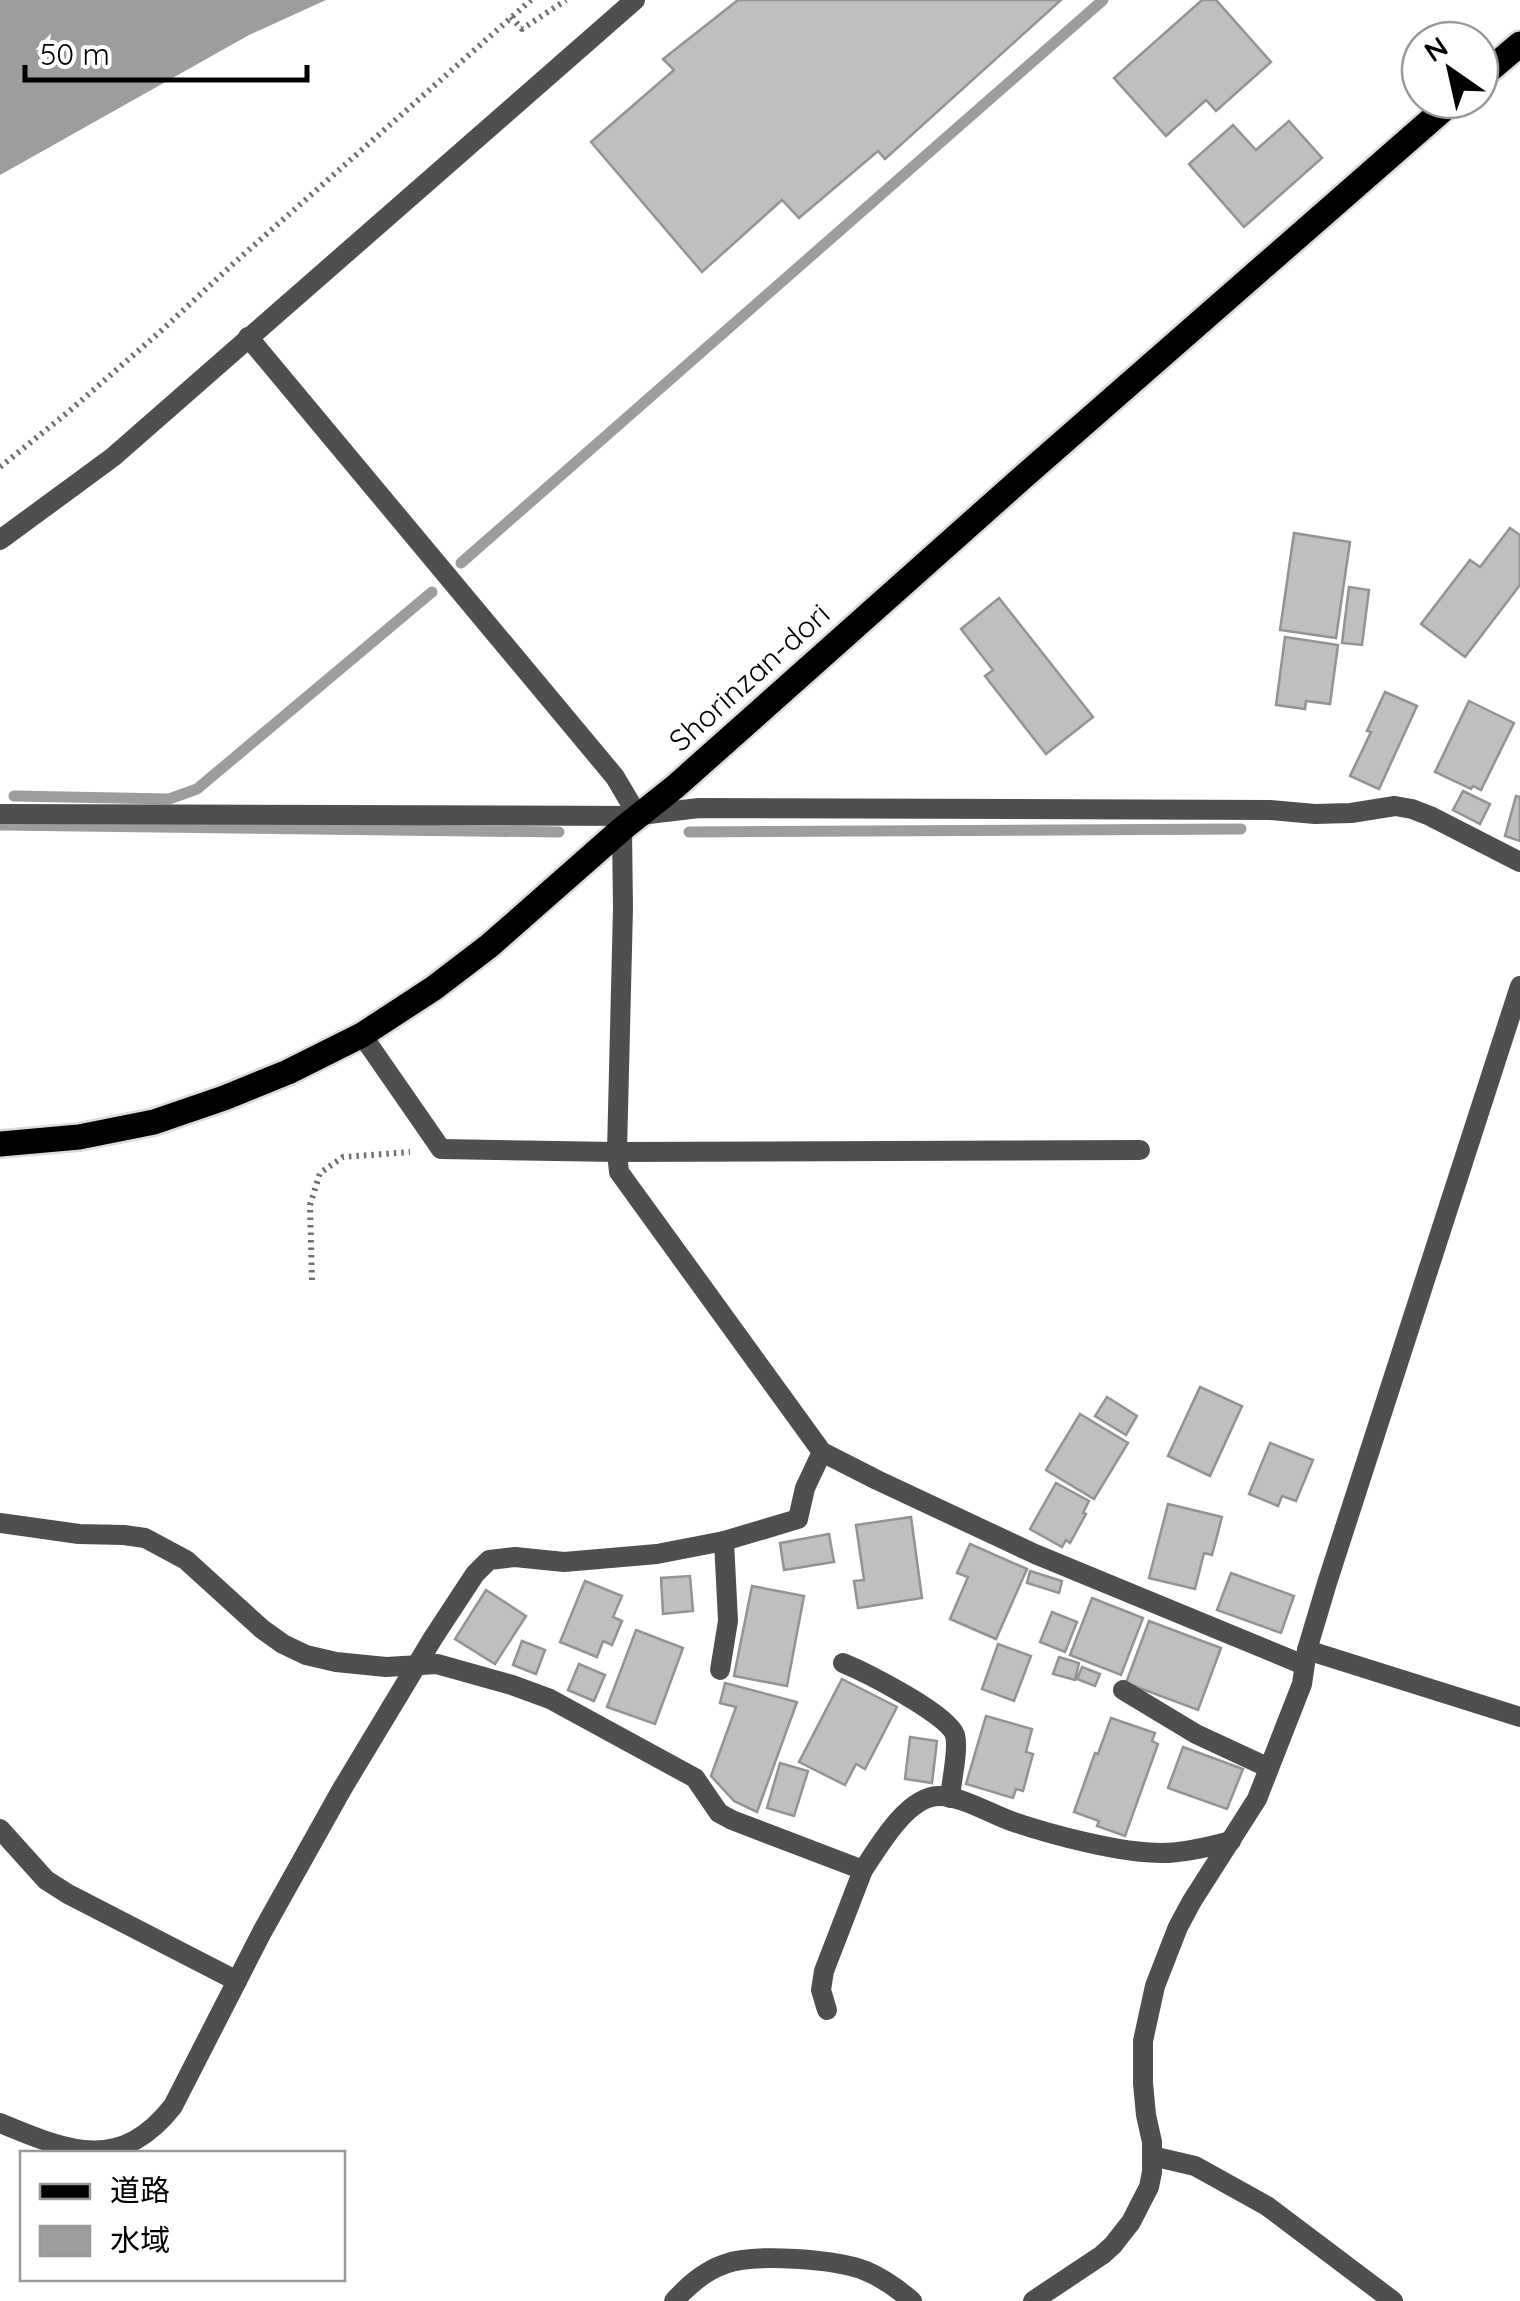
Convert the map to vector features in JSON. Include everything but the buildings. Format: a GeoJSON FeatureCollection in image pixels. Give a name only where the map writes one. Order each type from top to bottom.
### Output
{"type":"FeatureCollection","features":[{"type":"Feature","properties":{"kind":"main road"},"geometry":{"type":"LineString","coordinates":[[1500,61],[1520,44]]}},
{"type":"Feature","properties":{"kind":"main road","name":"Shorinzan-dori"},"geometry":{"type":"LineString","coordinates":[[0,1144],[79,1137],[154,1122],[288,1072],[362,1036],[434,988],[489,946],[676,786],[1431,120]]}},
{"type":"Feature","properties":{"kind":"street"},"geometry":{"type":"LineString","coordinates":[[0,540],[113,457],[635,0]]}},
{"type":"Feature","properties":{"kind":"street"},"geometry":{"type":"LineString","coordinates":[[248,338],[616,776],[630,822],[623,908],[619,1172],[822,1452],[1035,1554],[1306,1657],[1520,1717]]}},
{"type":"Feature","properties":{"kind":"street"},"geometry":{"type":"LineString","coordinates":[[0,814],[630,822],[699,808],[1270,810],[1315,814],[1395,806],[1430,816],[1520,862]]}},
{"type":"Feature","properties":{"kind":"street"},"geometry":{"type":"LineString","coordinates":[[1034,2301],[1102,2254],[1132,2222],[1149,2187],[1152,2156],[1143,2083],[1143,2041],[1155,1986],[1192,1901],[1257,1799],[1302,1684],[1306,1657],[1520,986]]}},
{"type":"Feature","properties":{"kind":"street"},"geometry":{"type":"LineString","coordinates":[[362,1036],[441,1149],[1140,1150]]}},
{"type":"Feature","properties":{"kind":"street"},"geometry":{"type":"LineString","coordinates":[[104,2151],[142,2137],[157,2127],[173,2106],[342,1789],[475,1574],[489,1560],[515,1557],[564,1562],[657,1554],[724,1541],[798,1519],[822,1452]]}},
{"type":"Feature","properties":{"kind":"street"},"geometry":{"type":"LineString","coordinates":[[0,1523],[145,1538],[186,1560],[262,1630],[306,1655],[386,1667],[437,1664],[550,1699],[695,1778],[719,1813],[863,1870]]}},
{"type":"Feature","properties":{"kind":"street"},"geometry":{"type":"LineString","coordinates":[[720,1670],[728,1621],[724,1541]]}},
{"type":"Feature","properties":{"kind":"street"},"geometry":{"type":"LineString","coordinates":[[843,1663],[934,1712],[954,1731],[950,1798]]}},
{"type":"Feature","properties":{"kind":"street"},"geometry":{"type":"LineString","coordinates":[[1124,1690],[1196,1734],[1269,1768]]}},
{"type":"Feature","properties":{"kind":"street"},"geometry":{"type":"LineString","coordinates":[[827,2010],[821,1990],[824,1971],[863,1870],[902,1816],[919,1803],[936,1796],[950,1798],[1014,1822],[1126,1849],[1162,1853],[1230,1841]]}},
{"type":"Feature","properties":{"kind":"street"},"geometry":{"type":"LineString","coordinates":[[0,1830],[46,1880],[237,1981]]}},
{"type":"Feature","properties":{"kind":"street"},"geometry":{"type":"LineString","coordinates":[[0,2123],[72,2150],[86,2151]]}},
{"type":"Feature","properties":{"kind":"street"},"geometry":{"type":"LineString","coordinates":[[1152,2156],[1195,2166],[1268,2206],[1392,2301]]}},
{"type":"Feature","properties":{"kind":"street"},"geometry":{"type":"LineString","coordinates":[[674,2301],[706,2274],[723,2264],[745,2259],[829,2262],[863,2269],[912,2301]]}},
{"type":"Feature","properties":{"kind":"path"},"geometry":{"type":"LineString","coordinates":[[0,468],[67,414],[531,0]]}},
{"type":"Feature","properties":{"kind":"path"},"geometry":{"type":"LineString","coordinates":[[511,18],[522,29],[566,0]]}},
{"type":"Feature","properties":{"kind":"path"},"geometry":{"type":"LineString","coordinates":[[312,1280],[310,1205],[320,1173],[342,1157],[441,1149]]}},
{"type":"Feature","properties":{"kind":"water"},"geometry":{"type":"Polygon","coordinates":[[[0,0],[326,0],[249,35],[0,175],[0,0]]]}},
{"type":"Feature","properties":{"kind":"waterway"},"geometry":{"type":"LineString","coordinates":[[461,563],[1103,0]]}},
{"type":"Feature","properties":{"kind":"waterway"},"geometry":{"type":"LineString","coordinates":[[14,796],[169,799],[197,789],[432,592]]}},
{"type":"Feature","properties":{"kind":"waterway"},"geometry":{"type":"LineString","coordinates":[[0,825],[559,832]]}},
{"type":"Feature","properties":{"kind":"waterway"},"geometry":{"type":"LineString","coordinates":[[689,832],[1241,829]]}}]}
